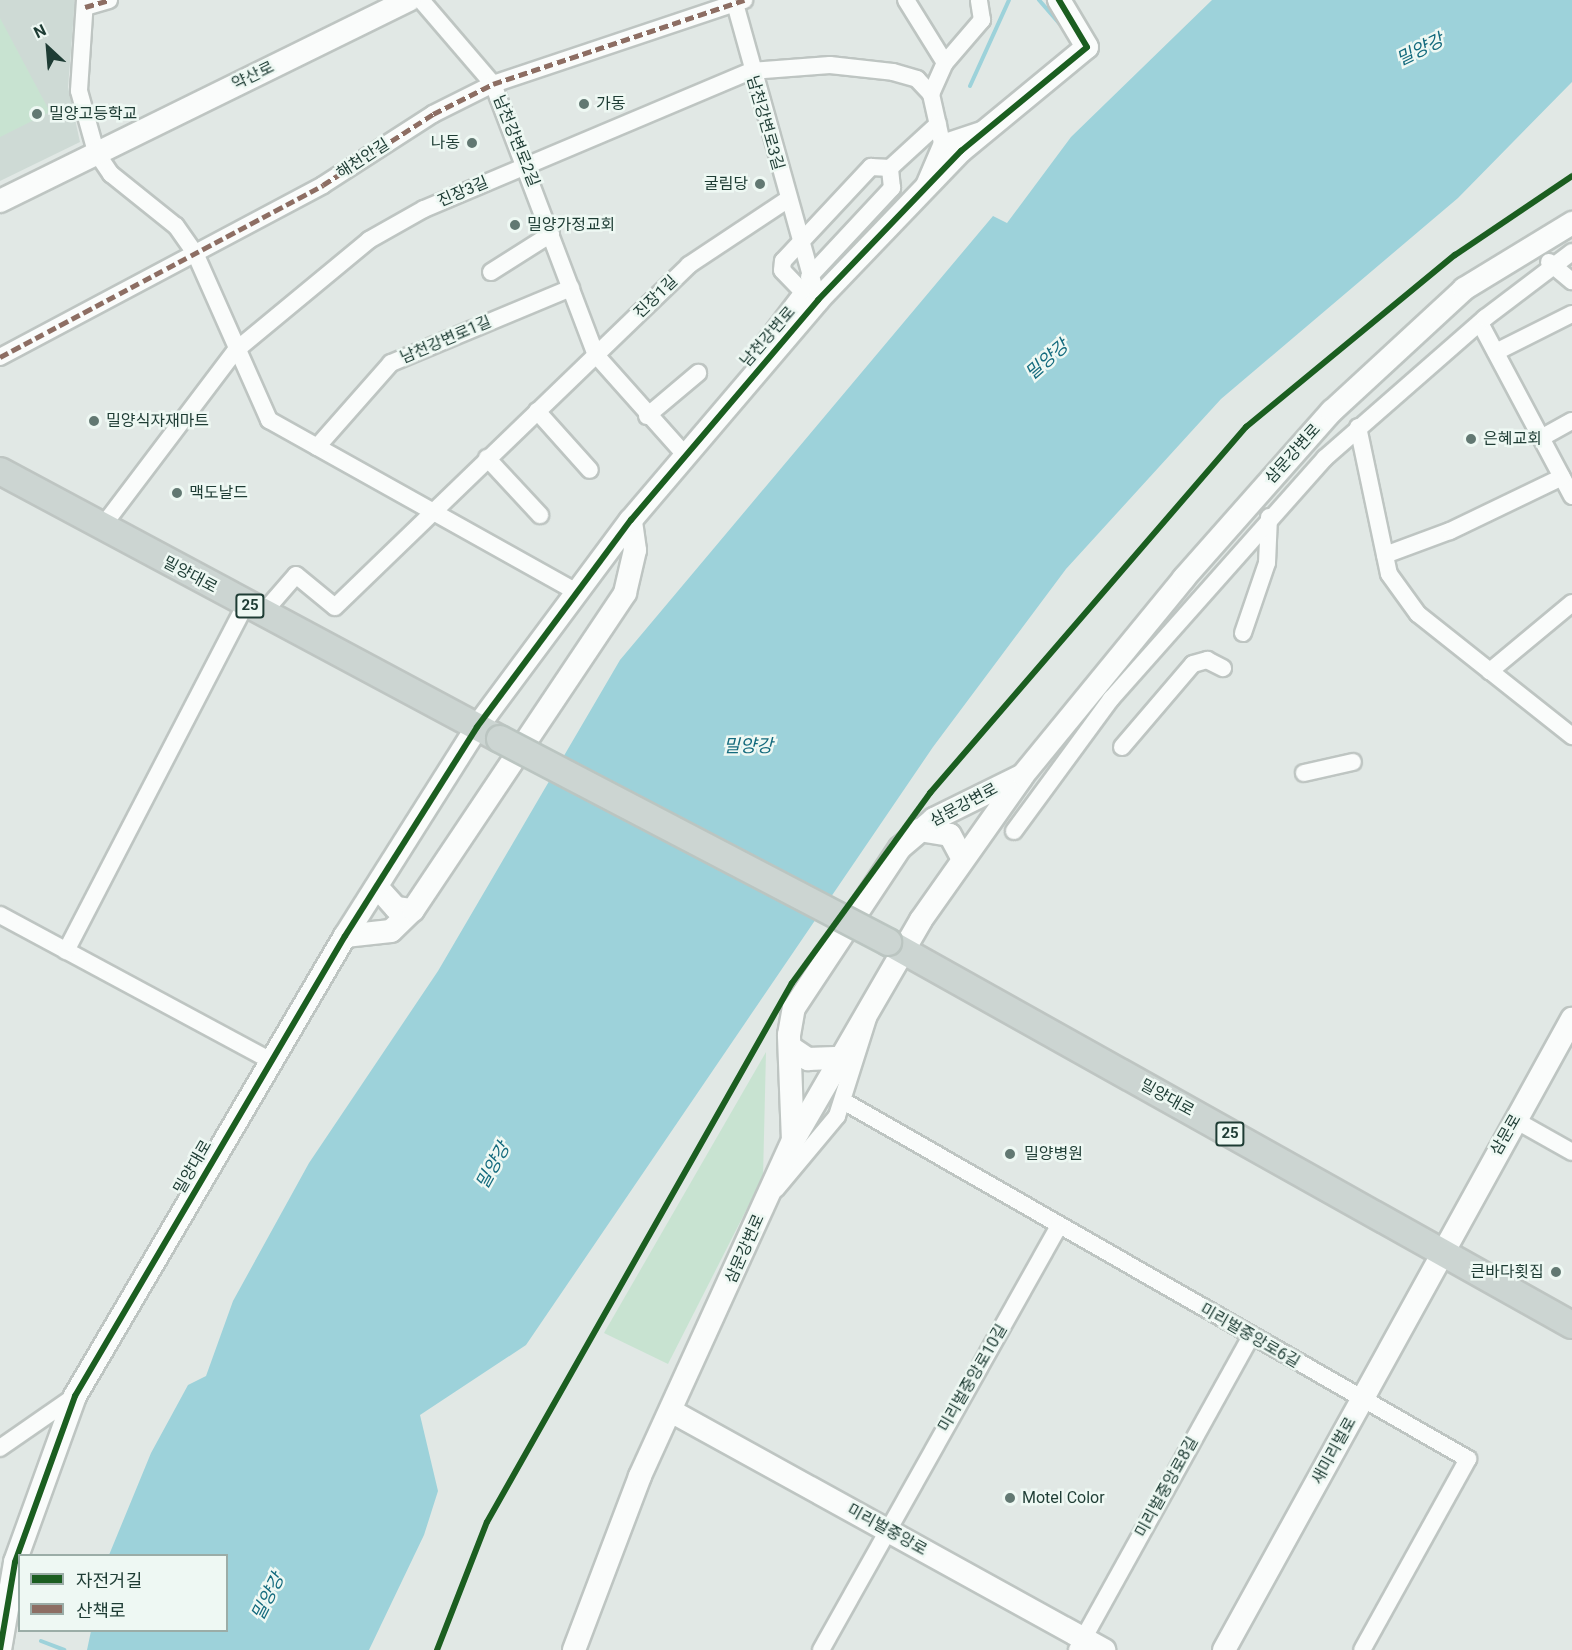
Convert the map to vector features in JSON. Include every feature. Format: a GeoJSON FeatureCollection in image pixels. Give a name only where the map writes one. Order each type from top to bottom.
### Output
{"type":"FeatureCollection","features":[{"type":"Feature","properties":{"kind":"main road","name":"밀양대로"},"geometry":{"type":"LineString","coordinates":[[0,471],[500,740],[896,946],[1572,1325]]}},
{"type":"Feature","properties":{"kind":"street"},"geometry":{"type":"LineString","coordinates":[[109,0],[85,4],[78,91],[96,152],[111,174],[176,226],[195,253],[235,351],[268,420],[578,593]]}},
{"type":"Feature","properties":{"kind":"street","name":"남천강변로2길"},"geometry":{"type":"LineString","coordinates":[[421,0],[493,84],[526,165],[596,355],[647,416],[685,455]]}},
{"type":"Feature","properties":{"kind":"street","name":"해천안길"},"geometry":{"type":"LineString","coordinates":[[0,357],[195,253],[493,84],[738,0]]}},
{"type":"Feature","properties":{"kind":"street","name":"남천강변로3길"},"geometry":{"type":"LineString","coordinates":[[738,0],[751,70],[809,277],[818,300]]}},
{"type":"Feature","properties":{"kind":"street"},"geometry":{"type":"LineString","coordinates":[[906,0],[945,63]]}},
{"type":"Feature","properties":{"kind":"street"},"geometry":{"type":"LineString","coordinates":[[921,192],[942,143],[931,94],[945,63],[982,20],[979,0]]}},
{"type":"Feature","properties":{"kind":"street","name":"남천강변로"},"geometry":{"type":"LineString","coordinates":[[477,727],[631,520],[818,300],[921,192],[990,127],[1087,47],[1059,0]]}},
{"type":"Feature","properties":{"kind":"street","name":"약산로"},"geometry":{"type":"LineString","coordinates":[[0,201],[400,2]]}},
{"type":"Feature","properties":{"kind":"street","name":"진장3길"},"geometry":{"type":"LineString","coordinates":[[102,527],[235,351],[369,240],[526,165],[751,70],[830,65],[893,72],[917,80],[931,94]]}},
{"type":"Feature","properties":{"kind":"street"},"geometry":{"type":"LineString","coordinates":[[758,351],[803,292],[782,270],[800,244],[871,167],[890,168],[938,124]]}},
{"type":"Feature","properties":{"kind":"street"},"geometry":{"type":"LineString","coordinates":[[942,143],[990,127]]}},
{"type":"Feature","properties":{"kind":"street"},"geometry":{"type":"LineString","coordinates":[[809,277],[892,188],[890,168]]}},
{"type":"Feature","properties":{"kind":"street","name":"진장1길"},"geometry":{"type":"LineString","coordinates":[[254,609],[296,575],[335,607],[689,265],[787,200]]}},
{"type":"Feature","properties":{"kind":"street","name":"삼문강변로"},"geometry":{"type":"LineString","coordinates":[[574,1650],[671,1411],[793,1141],[791,1020],[803,990],[900,848],[919,830],[1023,775],[1184,578],[1332,411],[1464,289],[1572,223]]}},
{"type":"Feature","properties":{"kind":"street"},"geometry":{"type":"LineString","coordinates":[[491,272],[551,234]]}},
{"type":"Feature","properties":{"kind":"street"},"geometry":{"type":"LineString","coordinates":[[1014,831],[1111,699],[1269,517],[1358,427],[1480,323],[1552,265],[1572,252]]}},
{"type":"Feature","properties":{"kind":"street"},"geometry":{"type":"LineString","coordinates":[[1552,265],[1572,281]]}},
{"type":"Feature","properties":{"kind":"street","name":"남천강변로1길"},"geometry":{"type":"LineString","coordinates":[[317,447],[391,363],[571,288]]}},
{"type":"Feature","properties":{"kind":"street"},"geometry":{"type":"LineString","coordinates":[[1496,352],[1572,314]]}},
{"type":"Feature","properties":{"kind":"street"},"geometry":{"type":"LineString","coordinates":[[1480,323],[1572,496]]}},
{"type":"Feature","properties":{"kind":"street"},"geometry":{"type":"LineString","coordinates":[[647,416],[698,373]]}},
{"type":"Feature","properties":{"kind":"street"},"geometry":{"type":"LineString","coordinates":[[537,411],[590,470]]}},
{"type":"Feature","properties":{"kind":"street"},"geometry":{"type":"LineString","coordinates":[[1541,438],[1572,421]]}},
{"type":"Feature","properties":{"kind":"street"},"geometry":{"type":"LineString","coordinates":[[1358,427],[1389,574],[1418,614],[1572,735]]}},
{"type":"Feature","properties":{"kind":"street"},"geometry":{"type":"LineString","coordinates":[[487,458],[540,515]]}},
{"type":"Feature","properties":{"kind":"street"},"geometry":{"type":"LineString","coordinates":[[1385,555],[1450,531],[1562,477]]}},
{"type":"Feature","properties":{"kind":"street"},"geometry":{"type":"LineString","coordinates":[[1243,633],[1267,563],[1269,517]]}},
{"type":"Feature","properties":{"kind":"street"},"geometry":{"type":"LineString","coordinates":[[345,936],[391,931],[413,910],[625,593],[635,550],[631,520]]}},
{"type":"Feature","properties":{"kind":"street"},"geometry":{"type":"LineString","coordinates":[[595,569],[613,575],[625,593]]}},
{"type":"Feature","properties":{"kind":"street"},"geometry":{"type":"LineString","coordinates":[[1490,671],[1572,603]]}},
{"type":"Feature","properties":{"kind":"street"},"geometry":{"type":"LineString","coordinates":[[66,951],[254,609]]}},
{"type":"Feature","properties":{"kind":"street"},"geometry":{"type":"LineString","coordinates":[[1122,747],[1194,664],[1207,660],[1223,668]]}},
{"type":"Feature","properties":{"kind":"street","name":"밀양대로"},"geometry":{"type":"LineString","coordinates":[[0,1650],[15,1562],[75,1396],[345,936],[378,888],[477,727]]}},
{"type":"Feature","properties":{"kind":"street"},"geometry":{"type":"LineString","coordinates":[[1304,773],[1353,762]]}},
{"type":"Feature","properties":{"kind":"street"},"geometry":{"type":"LineString","coordinates":[[769,1196],[845,1102],[870,1011],[896,946],[1023,775]]}},
{"type":"Feature","properties":{"kind":"street"},"geometry":{"type":"LineString","coordinates":[[919,830],[950,835],[961,856]]}},
{"type":"Feature","properties":{"kind":"street"},"geometry":{"type":"LineString","coordinates":[[378,888],[396,908],[413,910]]}},
{"type":"Feature","properties":{"kind":"street"},"geometry":{"type":"LineString","coordinates":[[0,915],[271,1061]]}},
{"type":"Feature","properties":{"kind":"street"},"geometry":{"type":"LineString","coordinates":[[793,1141],[870,1011]]}},
{"type":"Feature","properties":{"kind":"street","name":"삼문로"},"geometry":{"type":"LineString","coordinates":[[1440,1251],[1572,1019]]}},
{"type":"Feature","properties":{"kind":"street"},"geometry":{"type":"LineString","coordinates":[[790,1047],[808,1059],[842,1058]]}},
{"type":"Feature","properties":{"kind":"street","name":"미리벌중앙로6길"},"geometry":{"type":"LineString","coordinates":[[845,1102],[1468,1459],[1362,1650]]}},
{"type":"Feature","properties":{"kind":"street"},"geometry":{"type":"LineString","coordinates":[[1515,1120],[1572,1152]]}},
{"type":"Feature","properties":{"kind":"street","name":"미리벌중앙로10길"},"geometry":{"type":"LineString","coordinates":[[821,1650],[1059,1226]]}},
{"type":"Feature","properties":{"kind":"street","name":"새미리벌로"},"geometry":{"type":"LineString","coordinates":[[1224,1650],[1362,1399],[1440,1251]]}},
{"type":"Feature","properties":{"kind":"street","name":"미리벌중앙로8길"},"geometry":{"type":"LineString","coordinates":[[1080,1644],[1251,1336]]}},
{"type":"Feature","properties":{"kind":"street"},"geometry":{"type":"LineString","coordinates":[[0,1448],[75,1396]]}},
{"type":"Feature","properties":{"kind":"street","name":"미리벌중앙로"},"geometry":{"type":"LineString","coordinates":[[671,1411],[887,1530],[1080,1644],[1104,1650]]}},
{"type":"Feature","properties":{"kind":"shaded area","name":"밀양고등학교"},"geometry":{"type":"Polygon","coordinates":[[[0,0],[75,0],[68,87],[80,142],[0,181],[0,0]]]}},
{"type":"Feature","properties":{"kind":"green space"},"geometry":{"type":"Polygon","coordinates":[[[0,18],[50,112],[0,137],[0,18]]]}},
{"type":"Feature","properties":{"kind":"green space"},"geometry":{"type":"Polygon","coordinates":[[[766,1052],[763,1177],[668,1364],[604,1333],[766,1052]]]}},
{"type":"Feature","properties":{"kind":"water","name":"밀양강"},"geometry":{"type":"Polygon","coordinates":[[[1212,0],[1572,0],[1572,82],[1458,198],[1221,399],[1066,569],[933,747],[526,1345],[420,1415],[438,1491],[424,1535],[369,1650],[87,1650],[91,1632],[228,1632],[228,1554],[109,1554],[151,1453],[188,1385],[206,1376],[233,1301],[309,1163],[438,971],[620,660],[993,216],[1007,223],[1071,137],[1212,0]]]}},
{"type":"Feature","properties":{"kind":"waterway"},"geometry":{"type":"LineString","coordinates":[[970,86],[1009,0]]}},
{"type":"Feature","properties":{"kind":"waterway"},"geometry":{"type":"LineString","coordinates":[[1039,0],[1064,29]]}},
{"type":"Feature","properties":{"kind":"waterway"},"geometry":{"type":"LineString","coordinates":[[41,1641],[64,1650]]}},
{"type":"Feature","properties":{"kind":"marked path"},"geometry":{"type":"LineString","coordinates":[[85,7],[109,0]]}},
{"type":"Feature","properties":{"kind":"marked path"},"geometry":{"type":"LineString","coordinates":[[0,357],[323,185],[433,114],[493,84],[744,0]]}},
{"type":"Feature","properties":{"kind":"cycle path"},"geometry":{"type":"LineString","coordinates":[[0,1650],[15,1562],[75,1396],[345,936],[477,727],[631,520],[818,300],[961,151],[1087,47],[1059,0]]}},
{"type":"Feature","properties":{"kind":"cycle path"},"geometry":{"type":"LineString","coordinates":[[437,1650],[487,1522],[792,983],[930,793],[1246,427],[1455,255],[1572,176]]}},
{"type":"Feature","properties":{"kind":"place","name":"가동"},"geometry":{"type":"Point","coordinates":[584,104]}},
{"type":"Feature","properties":{"kind":"place","name":"밀양고등학교"},"geometry":{"type":"Point","coordinates":[37,114]}},
{"type":"Feature","properties":{"kind":"place","name":"나동"},"geometry":{"type":"Point","coordinates":[472,143]}},
{"type":"Feature","properties":{"kind":"place","name":"굴림당"},"geometry":{"type":"Point","coordinates":[760,184]}},
{"type":"Feature","properties":{"kind":"place","name":"밀양가정교회"},"geometry":{"type":"Point","coordinates":[515,225]}},
{"type":"Feature","properties":{"kind":"place","name":"밀양식자재마트"},"geometry":{"type":"Point","coordinates":[94,421]}},
{"type":"Feature","properties":{"kind":"place","name":"은혜교회"},"geometry":{"type":"Point","coordinates":[1471,439]}},
{"type":"Feature","properties":{"kind":"place","name":"맥도날드"},"geometry":{"type":"Point","coordinates":[177,493]}},
{"type":"Feature","properties":{"kind":"place","name":"밀양병원"},"geometry":{"type":"Point","coordinates":[1010,1154]}},
{"type":"Feature","properties":{"kind":"place","name":"큰바다횟집"},"geometry":{"type":"Point","coordinates":[1556,1272]}},
{"type":"Feature","properties":{"kind":"place","name":"Motel Color"},"geometry":{"type":"Point","coordinates":[1010,1498]}}]}
